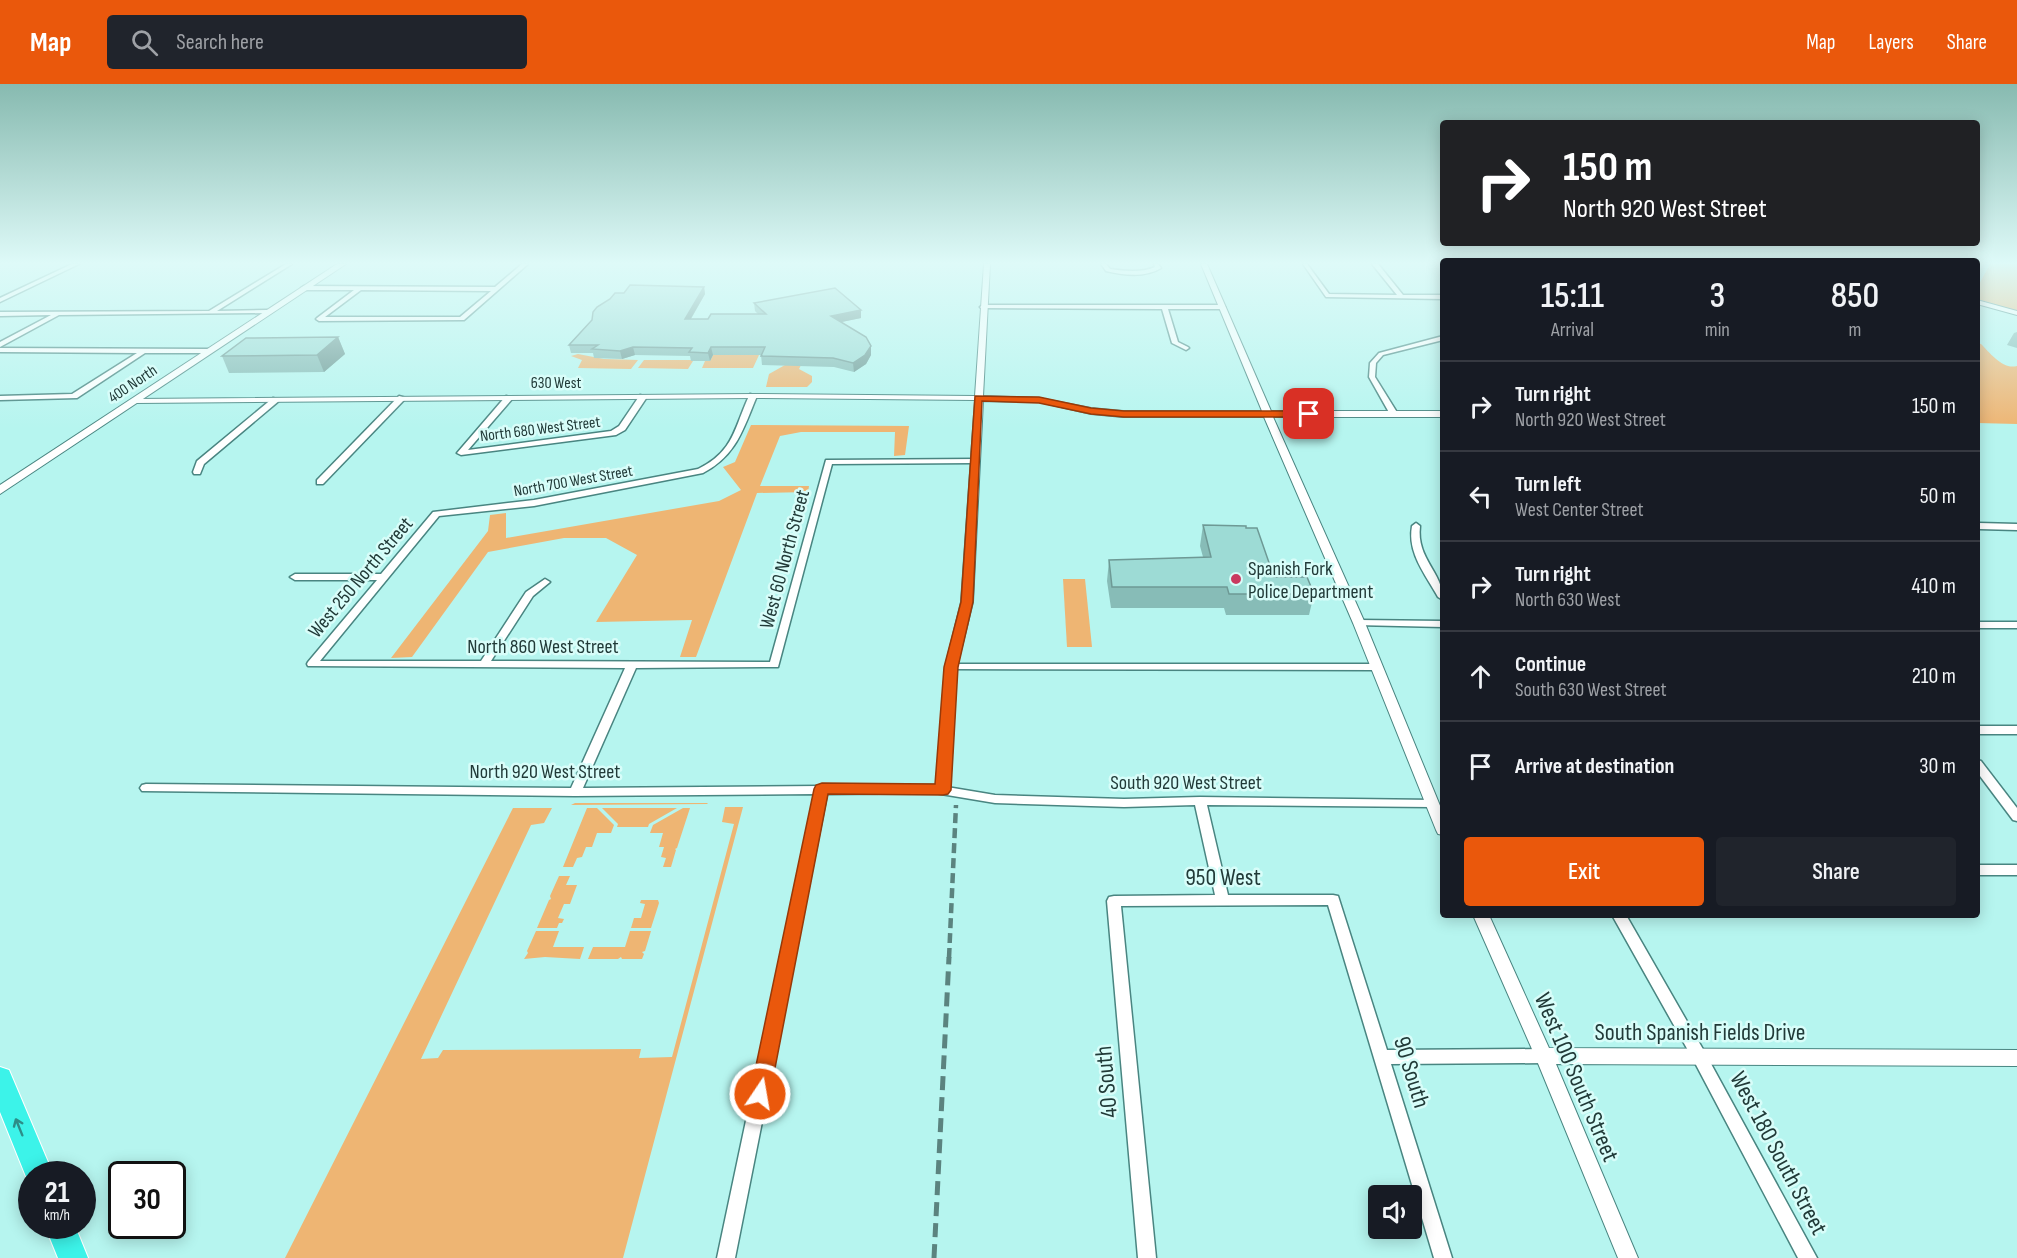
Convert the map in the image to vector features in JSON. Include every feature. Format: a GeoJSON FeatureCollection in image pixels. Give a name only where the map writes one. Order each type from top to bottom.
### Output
{"type":"FeatureCollection","features":[{"type":"Feature","properties":{"kind":"highway"},"geometry":{"type":"LineString","coordinates":[[0,1079],[34,1161]]}},
{"type":"Feature","properties":{"kind":"highway"},"geometry":{"type":"LineString","coordinates":[[65,1239],[73,1258]]}},
{"type":"Feature","properties":{"kind":"main road","name":"400 North"},"geometry":{"type":"LineString","coordinates":[[0,490],[257,319]]}},
{"type":"Feature","properties":{"kind":"street"},"geometry":{"type":"LineString","coordinates":[[0,345],[48,319]]}},
{"type":"Feature","properties":{"kind":"street"},"geometry":{"type":"LineString","coordinates":[[319,319],[462,319]]}},
{"type":"Feature","properties":{"kind":"street"},"geometry":{"type":"LineString","coordinates":[[943,790],[951,667],[967,602],[982,319]]}},
{"type":"Feature","properties":{"kind":"street"},"geometry":{"type":"LineString","coordinates":[[1168,319],[1175,344],[1186,348]]}},
{"type":"Feature","properties":{"kind":"street"},"geometry":{"type":"LineString","coordinates":[[1227,319],[1359,623],[1440,823]]}},
{"type":"Feature","properties":{"kind":"street"},"geometry":{"type":"LineString","coordinates":[[1394,414],[1372,377],[1373,363],[1381,354],[1440,339]]}},
{"type":"Feature","properties":{"kind":"street"},"geometry":{"type":"LineString","coordinates":[[0,350],[209,351]]}},
{"type":"Feature","properties":{"kind":"street"},"geometry":{"type":"LineString","coordinates":[[0,398],[74,396],[144,351]]}},
{"type":"Feature","properties":{"kind":"street","name":"630 West"},"geometry":{"type":"LineString","coordinates":[[135,401],[753,396],[978,398],[1039,400],[1091,411],[1124,414],[1440,414]]}},
{"type":"Feature","properties":{"kind":"street","name":"North 700 West Street"},"geometry":{"type":"LineString","coordinates":[[436,514],[497,508],[684,476],[713,465],[729,451],[753,396]]}},
{"type":"Feature","properties":{"kind":"street","name":"North 680 West Street"},"geometry":{"type":"LineString","coordinates":[[509,398],[461,453],[601,436],[622,428],[644,397]]}},
{"type":"Feature","properties":{"kind":"street"},"geometry":{"type":"LineString","coordinates":[[320,482],[402,399]]}},
{"type":"Feature","properties":{"kind":"street"},"geometry":{"type":"LineString","coordinates":[[196,472],[200,463],[276,400]]}},
{"type":"Feature","properties":{"kind":"street","name":"West 60 North Street"},"geometry":{"type":"LineString","coordinates":[[774,665],[829,462],[975,461]]}},
{"type":"Feature","properties":{"kind":"street","name":"West 250 North Street"},"geometry":{"type":"LineString","coordinates":[[312,664],[436,514]]}},
{"type":"Feature","properties":{"kind":"street"},"geometry":{"type":"LineString","coordinates":[[1416,526],[1413,536],[1415,546],[1440,592]]}},
{"type":"Feature","properties":{"kind":"street"},"geometry":{"type":"LineString","coordinates":[[1980,526],[2017,527]]}},
{"type":"Feature","properties":{"kind":"street"},"geometry":{"type":"LineString","coordinates":[[295,577],[384,577]]}},
{"type":"Feature","properties":{"kind":"street"},"geometry":{"type":"LineString","coordinates":[[484,664],[529,594],[545,582]]}},
{"type":"Feature","properties":{"kind":"street"},"geometry":{"type":"LineString","coordinates":[[1359,623],[1440,624]]}},
{"type":"Feature","properties":{"kind":"street"},"geometry":{"type":"LineString","coordinates":[[1980,625],[2017,625]]}},
{"type":"Feature","properties":{"kind":"street","name":"North 860 West Street"},"geometry":{"type":"LineString","coordinates":[[312,664],[774,665]]}},
{"type":"Feature","properties":{"kind":"street"},"geometry":{"type":"LineString","coordinates":[[575,792],[632,664]]}},
{"type":"Feature","properties":{"kind":"street"},"geometry":{"type":"LineString","coordinates":[[951,667],[1377,667]]}},
{"type":"Feature","properties":{"kind":"street"},"geometry":{"type":"LineString","coordinates":[[1980,730],[2017,730]]}},
{"type":"Feature","properties":{"kind":"street"},"geometry":{"type":"LineString","coordinates":[[1980,768],[2017,817]]}},
{"type":"Feature","properties":{"kind":"street","name":"North 920 West Street"},"geometry":{"type":"LineString","coordinates":[[146,788],[575,792],[943,790]]}},
{"type":"Feature","properties":{"kind":"street"},"geometry":{"type":"LineString","coordinates":[[726,1258],[822,789]]}},
{"type":"Feature","properties":{"kind":"street","name":"South 920 West Street"},"geometry":{"type":"LineString","coordinates":[[943,790],[995,799],[1125,803],[1200,801],[1431,803]]}},
{"type":"Feature","properties":{"kind":"street"},"geometry":{"type":"LineString","coordinates":[[1200,801],[1222,899]]}},
{"type":"Feature","properties":{"kind":"street"},"geometry":{"type":"LineString","coordinates":[[1980,870],[2017,870]]}},
{"type":"Feature","properties":{"kind":"street","name":"950 West"},"geometry":{"type":"LineString","coordinates":[[1113,901],[1333,900]]}},
{"type":"Feature","properties":{"kind":"street","name":"90 South"},"geometry":{"type":"LineString","coordinates":[[1333,900],[1443,1258]]}},
{"type":"Feature","properties":{"kind":"street","name":"40 South"},"geometry":{"type":"LineString","coordinates":[[1113,901],[1147,1258]]}},
{"type":"Feature","properties":{"kind":"street","name":"West 100 South Street"},"geometry":{"type":"LineString","coordinates":[[1482,918],[1544,1056],[1628,1258]]}},
{"type":"Feature","properties":{"kind":"street","name":"West 180 South Street"},"geometry":{"type":"LineString","coordinates":[[1621,918],[1699,1056],[1808,1258]]}},
{"type":"Feature","properties":{"kind":"street","name":"South Spanish Fields Drive"},"geometry":{"type":"LineString","coordinates":[[1382,1057],[2017,1058]]}},
{"type":"Feature","properties":{"kind":"shaded area"},"geometry":{"type":"Polygon","coordinates":[[[1980,344],[2002,363],[2012,367],[2017,366],[2017,424],[1980,423],[1980,344]]]}},
{"type":"Feature","properties":{"kind":"shaded area"},"geometry":{"type":"Polygon","coordinates":[[[742,353],[759,355],[753,368],[702,368],[705,361],[710,361],[713,355],[741,355],[742,353]]]}},
{"type":"Feature","properties":{"kind":"shaded area"},"geometry":{"type":"Polygon","coordinates":[[[578,354],[604,359],[638,360],[631,369],[578,368],[582,360],[571,356],[578,354]]]}},
{"type":"Feature","properties":{"kind":"shaded area"},"geometry":{"type":"Polygon","coordinates":[[[644,360],[693,361],[688,369],[638,368],[644,360]]]}},
{"type":"Feature","properties":{"kind":"shaded area"},"geometry":{"type":"Polygon","coordinates":[[[785,365],[801,365],[799,369],[812,376],[812,382],[807,387],[766,387],[769,374],[785,365]]]}},
{"type":"Feature","properties":{"kind":"shaded area"},"geometry":{"type":"Polygon","coordinates":[[[751,425],[909,426],[905,455],[894,456],[895,432],[801,432],[780,436],[760,486],[809,486],[808,492],[757,493],[696,657],[680,657],[692,620],[596,622],[637,555],[606,538],[564,538],[488,552],[412,657],[391,658],[488,531],[490,515],[506,513],[506,538],[719,501],[741,490],[723,467],[735,462],[751,425]]]}},
{"type":"Feature","properties":{"kind":"shaded area"},"geometry":{"type":"Polygon","coordinates":[[[1063,579],[1085,579],[1092,647],[1067,647],[1063,579]]]}},
{"type":"Feature","properties":{"kind":"shaded area"},"geometry":{"type":"Polygon","coordinates":[[[575,803],[707,803],[708,804],[571,805],[575,803]]]}},
{"type":"Feature","properties":{"kind":"shaded area"},"geometry":{"type":"Polygon","coordinates":[[[725,807],[743,807],[623,1258],[285,1258],[513,808],[552,808],[544,823],[531,825],[421,1059],[438,1058],[443,1050],[641,1049],[639,1058],[672,1057],[734,824],[722,822],[725,807]]]}},
{"type":"Feature","properties":{"kind":"shaded area"},"geometry":{"type":"Polygon","coordinates":[[[587,808],[597,808],[614,825],[611,833],[597,833],[592,847],[586,847],[582,857],[577,858],[573,867],[563,867],[587,808]]]}},
{"type":"Feature","properties":{"kind":"shaded area"},"geometry":{"type":"Polygon","coordinates":[[[602,808],[677,808],[649,824],[648,827],[617,827],[618,824],[602,808]]]}},
{"type":"Feature","properties":{"kind":"shaded area"},"geometry":{"type":"Polygon","coordinates":[[[683,808],[690,808],[671,867],[663,867],[666,858],[661,857],[664,847],[659,847],[663,833],[650,833],[653,825],[683,808]]]}},
{"type":"Feature","properties":{"kind":"shaded area"},"geometry":{"type":"Polygon","coordinates":[[[559,876],[570,876],[566,885],[577,885],[570,904],[564,904],[558,918],[564,919],[557,928],[537,928],[551,899],[550,896],[559,876]]]}},
{"type":"Feature","properties":{"kind":"shaded area"},"geometry":{"type":"Polygon","coordinates":[[[641,900],[658,900],[651,928],[631,928],[634,918],[641,918],[645,904],[640,903],[641,900]]]}},
{"type":"Feature","properties":{"kind":"shaded area"},"geometry":{"type":"Polygon","coordinates":[[[536,931],[559,931],[553,947],[584,947],[580,959],[545,957],[524,959],[536,931]]]}},
{"type":"Feature","properties":{"kind":"shaded area"},"geometry":{"type":"Polygon","coordinates":[[[630,931],[651,931],[645,951],[642,952],[644,954],[642,959],[622,959],[621,957],[618,959],[588,959],[593,947],[625,947],[630,931]]]}},
{"type":"Feature","properties":{"kind":"building"},"geometry":{"type":"Polygon","coordinates":[[[836,319],[866,337],[871,346],[865,355],[853,363],[833,358],[761,356],[765,347],[711,347],[708,353],[689,352],[692,348],[633,347],[620,351],[592,349],[598,345],[569,345],[592,320],[836,319]]]}},
{"type":"Feature","properties":{"kind":"building"},"geometry":{"type":"Polygon","coordinates":[[[338,337],[317,355],[222,356],[246,338],[338,337]]]}},
{"type":"Feature","properties":{"kind":"building"},"geometry":{"type":"Polygon","coordinates":[[[1203,525],[1257,528],[1274,577],[1307,577],[1314,594],[1229,594],[1227,587],[1112,587],[1109,560],[1211,557],[1203,525]]]}},
{"type":"Feature","properties":{"kind":"railway"},"geometry":{"type":"LineString","coordinates":[[949,958],[956,805]]}},
{"type":"Feature","properties":{"kind":"railway"},"geometry":{"type":"LineString","coordinates":[[934,1258],[949,957]]}},
{"type":"Feature","properties":{"kind":"place","name":"Spanish Fork Police Department"},"geometry":{"type":"Point","coordinates":[1236,579]}},
{"type":"Feature","properties":{"kind":"route"},"geometry":{"type":"LineString","coordinates":[[760,1094],[822,789],[943,790],[951,667],[967,602],[978,398],[1039,400],[1091,411],[1124,414],[1309,414]]}}]}
